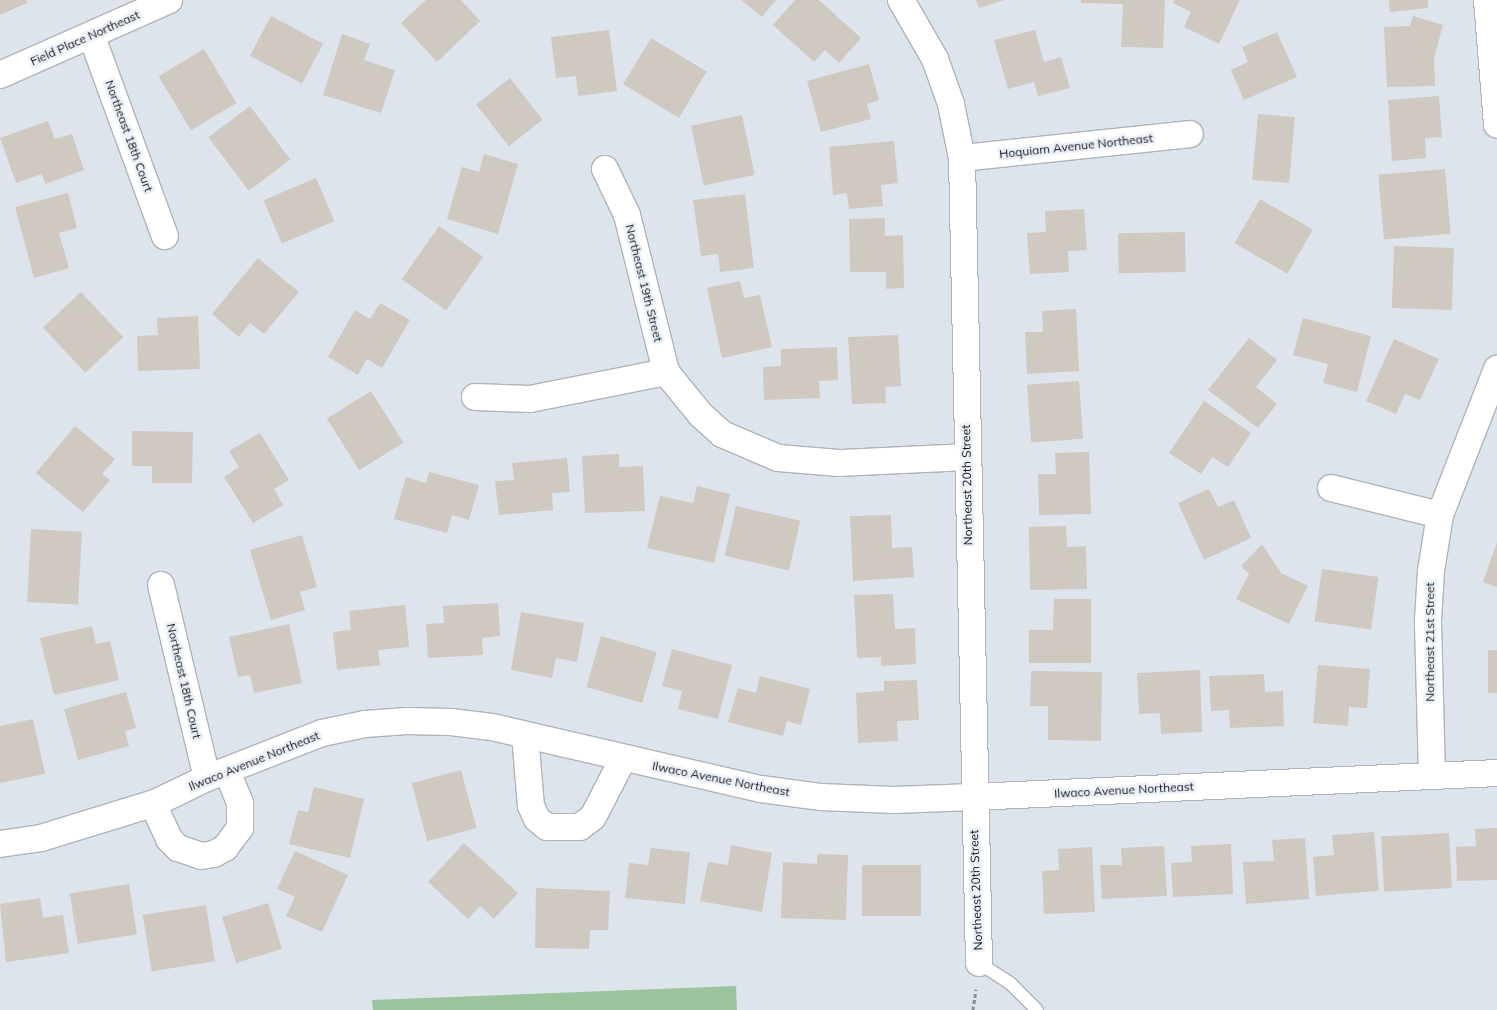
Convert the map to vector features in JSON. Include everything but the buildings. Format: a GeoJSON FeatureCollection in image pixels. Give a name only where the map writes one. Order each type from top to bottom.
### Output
{"type":"FeatureCollection","features":[{"type":"Feature","properties":{"kind":"street","name":"Field Place Northeast"},"geometry":{"type":"LineString","coordinates":[[0,75],[92,37],[169,0]]}},
{"type":"Feature","properties":{"kind":"street","name":"Northeast 20th Street"},"geometry":{"type":"LineString","coordinates":[[907,8],[935,59],[951,104],[962,158],[973,798],[979,963]]}},
{"type":"Feature","properties":{"kind":"street"},"geometry":{"type":"LineString","coordinates":[[1491,9],[1497,125]]}},
{"type":"Feature","properties":{"kind":"street","name":"Northeast 18th Court"},"geometry":{"type":"LineString","coordinates":[[92,37],[165,236]]}},
{"type":"Feature","properties":{"kind":"street","name":"Hoquiam Avenue Northeast"},"geometry":{"type":"LineString","coordinates":[[962,158],[1190,134]]}},
{"type":"Feature","properties":{"kind":"street","name":"Northeast 19th Street"},"geometry":{"type":"LineString","coordinates":[[606,169],[627,215],[666,372]]}},
{"type":"Feature","properties":{"kind":"street","name":"Northeast 21st Street"},"geometry":{"type":"LineString","coordinates":[[1432,776],[1428,620],[1431,571],[1440,515],[1497,369]]}},
{"type":"Feature","properties":{"kind":"street"},"geometry":{"type":"LineString","coordinates":[[475,397],[530,399],[666,372],[701,415],[722,434],[778,458],[839,463],[966,457]]}},
{"type":"Feature","properties":{"kind":"street"},"geometry":{"type":"LineString","coordinates":[[1331,488],[1440,515]]}},
{"type":"Feature","properties":{"kind":"street","name":"Northeast 18th Court"},"geometry":{"type":"LineString","coordinates":[[153,804],[169,839],[178,848],[201,856],[214,854],[234,839],[241,822],[240,803],[217,774],[161,585]]}},
{"type":"Feature","properties":{"kind":"street","name":"Ilwaco Avenue Northeast"},"geometry":{"type":"LineString","coordinates":[[0,844],[50,835],[153,804],[217,774],[322,733],[365,724],[451,722],[525,735],[623,759],[761,789],[821,797],[894,800],[973,798],[1497,773]]}},
{"type":"Feature","properties":{"kind":"street"},"geometry":{"type":"LineString","coordinates":[[525,735],[531,806],[537,819],[547,827],[580,827],[593,817],[623,759]]}},
{"type":"Feature","properties":{"kind":"lane"},"geometry":{"type":"LineString","coordinates":[[979,963],[1010,983],[1037,1010]]}},
{"type":"Feature","properties":{"kind":"green space"},"geometry":{"type":"Polygon","coordinates":[[[736,986],[737,1010],[373,1010],[372,1000],[736,986]]]}}]}
